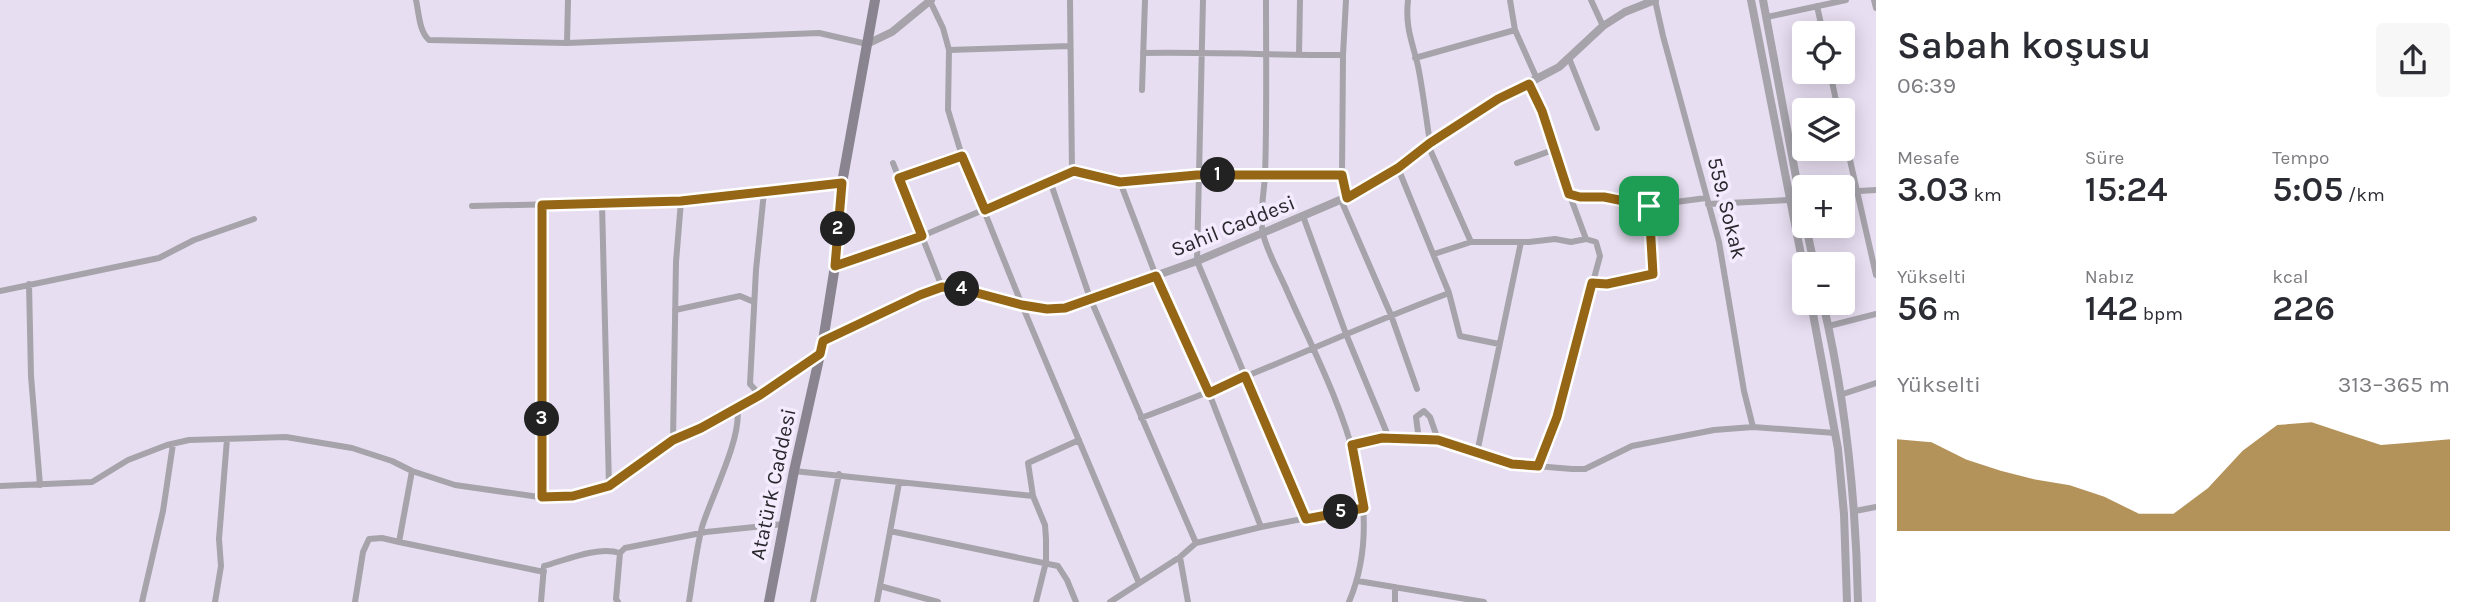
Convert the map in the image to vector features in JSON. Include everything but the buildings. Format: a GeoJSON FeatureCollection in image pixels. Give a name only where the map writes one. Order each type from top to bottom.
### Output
{"type":"FeatureCollection","features":[{"type":"Feature","properties":{"kind":"main road","name":"Atatürk Caddesi"},"geometry":{"type":"LineString","coordinates":[[769,602],[823,341],[835,266],[842,183],[874,0]]}},
{"type":"Feature","properties":{"kind":"street"},"geometry":{"type":"LineString","coordinates":[[416,0],[422,28],[429,40],[567,43],[819,33],[867,44],[892,32],[930,0],[943,28],[949,50],[948,110],[962,156],[1139,583]]}},
{"type":"Feature","properties":{"kind":"street"},"geometry":{"type":"LineString","coordinates":[[567,43],[568,0]]}},
{"type":"Feature","properties":{"kind":"street"},"geometry":{"type":"LineString","coordinates":[[1070,0],[1072,172]]}},
{"type":"Feature","properties":{"kind":"street"},"geometry":{"type":"LineString","coordinates":[[1142,90],[1145,0]]}},
{"type":"Feature","properties":{"kind":"street"},"geometry":{"type":"LineString","coordinates":[[1203,0],[1197,261],[1306,519]]}},
{"type":"Feature","properties":{"kind":"street"},"geometry":{"type":"LineString","coordinates":[[1266,0],[1262,233],[1352,445],[1364,508],[1365,532],[1358,580],[1349,602]]}},
{"type":"Feature","properties":{"kind":"street"},"geometry":{"type":"LineString","coordinates":[[1299,55],[1300,0]]}},
{"type":"Feature","properties":{"kind":"street"},"geometry":{"type":"LineString","coordinates":[[1346,0],[1343,55],[1344,199],[1418,389]]}},
{"type":"Feature","properties":{"kind":"street"},"geometry":{"type":"LineString","coordinates":[[1408,0],[1406,16],[1410,44],[1415,58],[1429,144],[1471,242]]}},
{"type":"Feature","properties":{"kind":"street"},"geometry":{"type":"LineString","coordinates":[[1510,0],[1515,30],[1553,150],[1586,239]]}},
{"type":"Feature","properties":{"kind":"street"},"geometry":{"type":"LineString","coordinates":[[1591,0],[1603,26]]}},
{"type":"Feature","properties":{"kind":"street","name":"Sahil Caddesi"},"geometry":{"type":"LineString","coordinates":[[942,287],[958,288],[1022,305],[1047,309],[1065,308],[1197,261],[1344,199],[1398,168],[1429,144],[1498,99],[1559,67],[1603,26],[1625,12],[1656,0]]}},
{"type":"Feature","properties":{"kind":"street","name":"559. Sokak"},"geometry":{"type":"LineString","coordinates":[[1656,0],[1663,36],[1722,256],[1744,391],[1753,427]]}},
{"type":"Feature","properties":{"kind":"street"},"geometry":{"type":"LineString","coordinates":[[1751,0],[1793,175]]}},
{"type":"Feature","properties":{"kind":"street"},"geometry":{"type":"LineString","coordinates":[[1763,0],[1794,175]]}},
{"type":"Feature","properties":{"kind":"street"},"geometry":{"type":"LineString","coordinates":[[1767,17],[1846,0]]}},
{"type":"Feature","properties":{"kind":"street"},"geometry":{"type":"LineString","coordinates":[[1874,0],[1876,8]]}},
{"type":"Feature","properties":{"kind":"street"},"geometry":{"type":"LineString","coordinates":[[1818,6],[1821,21]]}},
{"type":"Feature","properties":{"kind":"street"},"geometry":{"type":"LineString","coordinates":[[1415,58],[1515,30]]}},
{"type":"Feature","properties":{"kind":"street"},"geometry":{"type":"LineString","coordinates":[[949,50],[1070,46]]}},
{"type":"Feature","properties":{"kind":"street"},"geometry":{"type":"LineString","coordinates":[[1143,53],[1343,55]]}},
{"type":"Feature","properties":{"kind":"street"},"geometry":{"type":"LineString","coordinates":[[1569,58],[1597,128]]}},
{"type":"Feature","properties":{"kind":"street"},"geometry":{"type":"LineString","coordinates":[[1517,163],[1553,150]]}},
{"type":"Feature","properties":{"kind":"street"},"geometry":{"type":"LineString","coordinates":[[899,178],[962,156]]}},
{"type":"Feature","properties":{"kind":"street"},"geometry":{"type":"LineString","coordinates":[[1851,161],[1876,275]]}},
{"type":"Feature","properties":{"kind":"street"},"geometry":{"type":"LineString","coordinates":[[823,341],[942,287],[893,163]]}},
{"type":"Feature","properties":{"kind":"street"},"geometry":{"type":"LineString","coordinates":[[1398,168],[1449,293],[1460,336],[1499,344]]}},
{"type":"Feature","properties":{"kind":"street"},"geometry":{"type":"LineString","coordinates":[[835,266],[922,236],[1074,171],[1120,182],[1197,175],[1342,175]]}},
{"type":"Feature","properties":{"kind":"street"},"geometry":{"type":"LineString","coordinates":[[1050,181],[1090,298],[1196,543]]}},
{"type":"Feature","properties":{"kind":"street"},"geometry":{"type":"LineString","coordinates":[[1120,182],[1156,276],[1209,393],[1261,527]]}},
{"type":"Feature","properties":{"kind":"street"},"geometry":{"type":"LineString","coordinates":[[472,206],[681,201],[842,183]]}},
{"type":"Feature","properties":{"kind":"street"},"geometry":{"type":"LineString","coordinates":[[1855,191],[1876,190]]}},
{"type":"Feature","properties":{"kind":"street"},"geometry":{"type":"LineString","coordinates":[[760,395],[750,384],[764,192]]}},
{"type":"Feature","properties":{"kind":"street"},"geometry":{"type":"LineString","coordinates":[[1569,194],[1604,197],[1649,206],[1792,197]]}},
{"type":"Feature","properties":{"kind":"street"},"geometry":{"type":"LineString","coordinates":[[673,440],[675,310],[681,201]]}},
{"type":"Feature","properties":{"kind":"street"},"geometry":{"type":"LineString","coordinates":[[602,203],[609,486]]}},
{"type":"Feature","properties":{"kind":"street"},"geometry":{"type":"LineString","coordinates":[[542,205],[542,497]]}},
{"type":"Feature","properties":{"kind":"street"},"geometry":{"type":"LineString","coordinates":[[1592,283],[1607,284],[1653,274],[1649,206]]}},
{"type":"Feature","properties":{"kind":"street"},"geometry":{"type":"LineString","coordinates":[[1303,216],[1346,334],[1389,438]]}},
{"type":"Feature","properties":{"kind":"street"},"geometry":{"type":"LineString","coordinates":[[0,291],[159,258],[194,240],[254,219]]}},
{"type":"Feature","properties":{"kind":"street"},"geometry":{"type":"LineString","coordinates":[[1434,254],[1471,242],[1555,239],[1571,242],[1586,239],[1596,242],[1601,251],[1557,417],[1538,466]]}},
{"type":"Feature","properties":{"kind":"street"},"geometry":{"type":"LineString","coordinates":[[1476,453],[1521,242]]}},
{"type":"Feature","properties":{"kind":"street"},"geometry":{"type":"LineString","coordinates":[[29,284],[31,376],[40,485]]}},
{"type":"Feature","properties":{"kind":"street"},"geometry":{"type":"LineString","coordinates":[[1141,418],[1209,393],[1312,347],[1449,293]]}},
{"type":"Feature","properties":{"kind":"street"},"geometry":{"type":"LineString","coordinates":[[675,310],[740,296],[754,302]]}},
{"type":"Feature","properties":{"kind":"street"},"geometry":{"type":"LineString","coordinates":[[1829,326],[1876,314]]}},
{"type":"Feature","properties":{"kind":"street"},"geometry":{"type":"LineString","coordinates":[[1813,315],[1835,433],[1844,514],[1847,602]]}},
{"type":"Feature","properties":{"kind":"street"},"geometry":{"type":"LineString","coordinates":[[1826,315],[1849,448],[1855,511],[1858,602]]}},
{"type":"Feature","properties":{"kind":"street"},"geometry":{"type":"LineString","coordinates":[[0,486],[92,482],[128,460],[173,443],[198,439],[286,437],[352,448],[455,485],[542,497],[573,496],[609,486],[673,440],[701,428],[760,395],[820,354]]}},
{"type":"Feature","properties":{"kind":"street"},"geometry":{"type":"LineString","coordinates":[[1840,395],[1876,383]]}},
{"type":"Feature","properties":{"kind":"street"},"geometry":{"type":"LineString","coordinates":[[689,602],[701,533],[731,448],[737,408]]}},
{"type":"Feature","properties":{"kind":"street"},"geometry":{"type":"LineString","coordinates":[[1419,440],[1416,417],[1424,411],[1430,417],[1438,440]]}},
{"type":"Feature","properties":{"kind":"street"},"geometry":{"type":"LineString","coordinates":[[1352,445],[1370,439],[1438,440],[1512,464],[1585,468],[1632,446],[1714,430],[1753,427],[1835,433]]}},
{"type":"Feature","properties":{"kind":"street"},"geometry":{"type":"LineString","coordinates":[[215,602],[221,566],[219,539],[227,439]]}},
{"type":"Feature","properties":{"kind":"street"},"geometry":{"type":"LineString","coordinates":[[1036,602],[1046,562],[1045,525],[1033,496],[1028,463],[1079,440]]}},
{"type":"Feature","properties":{"kind":"street"},"geometry":{"type":"LineString","coordinates":[[142,602],[163,511],[173,443]]}},
{"type":"Feature","properties":{"kind":"street"},"geometry":{"type":"LineString","coordinates":[[399,542],[412,471]]}},
{"type":"Feature","properties":{"kind":"street"},"geometry":{"type":"LineString","coordinates":[[794,471],[1033,496]]}},
{"type":"Feature","properties":{"kind":"street"},"geometry":{"type":"LineString","coordinates":[[813,602],[839,474]]}},
{"type":"Feature","properties":{"kind":"street"},"geometry":{"type":"LineString","coordinates":[[877,602],[899,483]]}},
{"type":"Feature","properties":{"kind":"street"},"geometry":{"type":"LineString","coordinates":[[1855,511],[1876,507]]}},
{"type":"Feature","properties":{"kind":"street"},"geometry":{"type":"LineString","coordinates":[[1110,602],[1180,557],[1196,543],[1261,527],[1364,508]]}},
{"type":"Feature","properties":{"kind":"street"},"geometry":{"type":"LineString","coordinates":[[618,602],[616,598],[621,553],[625,548],[701,533],[784,524]]}},
{"type":"Feature","properties":{"kind":"street"},"geometry":{"type":"LineString","coordinates":[[890,531],[1058,566],[1076,602]]}},
{"type":"Feature","properties":{"kind":"street"},"geometry":{"type":"LineString","coordinates":[[355,602],[363,552],[369,540],[382,538],[544,572]]}},
{"type":"Feature","properties":{"kind":"street"},"geometry":{"type":"LineString","coordinates":[[541,602],[544,566],[580,556],[604,552],[621,553]]}},
{"type":"Feature","properties":{"kind":"street"},"geometry":{"type":"LineString","coordinates":[[1180,557],[1188,602]]}},
{"type":"Feature","properties":{"kind":"street"},"geometry":{"type":"LineString","coordinates":[[1358,580],[1484,602]]}},
{"type":"Feature","properties":{"kind":"street"},"geometry":{"type":"LineString","coordinates":[[880,586],[938,602]]}},
{"type":"Feature","properties":{"kind":"street"},"geometry":{"type":"LineString","coordinates":[[1395,587],[1395,602]]}},
{"type":"Feature","properties":{"kind":"route"},"geometry":{"type":"LineString","coordinates":[[1529,84],[1542,111],[1569,194],[1604,197],[1649,206],[1653,274],[1607,284],[1592,283],[1557,417],[1538,466],[1512,464],[1438,440],[1370,439],[1352,445],[1364,508],[1306,519],[1245,376],[1209,393],[1156,276],[1065,308],[1047,309],[958,288],[942,287],[823,341],[820,354],[760,395],[701,428],[673,440],[609,486],[573,496],[542,497],[542,205],[681,201],[842,183],[835,266],[922,236],[899,178],[962,156],[985,210],[1074,171],[1120,182],[1197,175],[1342,175],[1347,198],[1398,168],[1430,143],[1498,99],[1529,84]]}}]}
